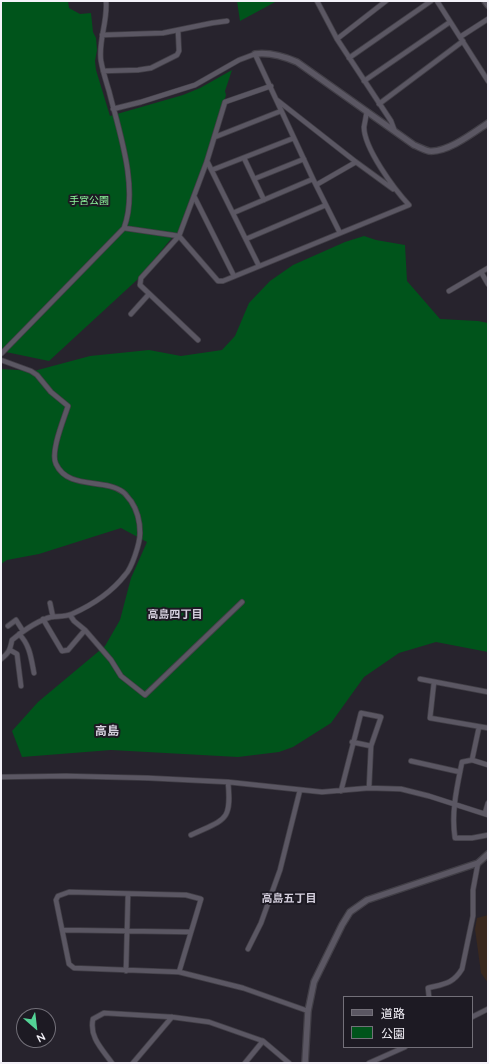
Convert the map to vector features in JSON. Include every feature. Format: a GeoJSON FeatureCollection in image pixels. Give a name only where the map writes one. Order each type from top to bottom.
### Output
{"type":"FeatureCollection","features":[{"type":"Feature","properties":{"kind":"street"},"geometry":{"type":"LineString","coordinates":[[1,354],[124,228],[129,209],[130,193],[122,139],[103,71],[100,46],[106,1]]}},
{"type":"Feature","properties":{"kind":"street"},"geometry":{"type":"LineString","coordinates":[[317,1],[337,39],[391,121],[394,129]]}},
{"type":"Feature","properties":{"kind":"street"},"geometry":{"type":"LineString","coordinates":[[337,39],[386,1]]}},
{"type":"Feature","properties":{"kind":"street"},"geometry":{"type":"LineString","coordinates":[[349,58],[431,1]]}},
{"type":"Feature","properties":{"kind":"street"},"geometry":{"type":"LineString","coordinates":[[437,1],[488,81]]}},
{"type":"Feature","properties":{"kind":"street"},"geometry":{"type":"LineString","coordinates":[[485,1],[488,5]]}},
{"type":"Feature","properties":{"kind":"street"},"geometry":{"type":"LineString","coordinates":[[379,104],[488,19]]}},
{"type":"Feature","properties":{"kind":"street"},"geometry":{"type":"LineString","coordinates":[[102,35],[163,33],[227,21]]}},
{"type":"Feature","properties":{"kind":"street"},"geometry":{"type":"LineString","coordinates":[[364,81],[450,22]]}},
{"type":"Feature","properties":{"kind":"street"},"geometry":{"type":"LineString","coordinates":[[103,71],[152,68],[177,55],[179,51],[178,30]]}},
{"type":"Feature","properties":{"kind":"street"},"geometry":{"type":"LineString","coordinates":[[113,109],[195,85],[239,60],[255,54],[266,53],[282,56],[297,62],[394,129],[414,145],[431,151],[446,149],[488,123]]}},
{"type":"Feature","properties":{"kind":"street"},"geometry":{"type":"LineString","coordinates":[[255,54],[271,86],[275,99],[340,233]]}},
{"type":"Feature","properties":{"kind":"street"},"geometry":{"type":"LineString","coordinates":[[198,340],[140,285],[141,278],[179,236],[207,162],[225,102],[271,86]]}},
{"type":"Feature","properties":{"kind":"street"},"geometry":{"type":"LineString","coordinates":[[275,99],[396,191]]}},
{"type":"Feature","properties":{"kind":"street"},"geometry":{"type":"LineString","coordinates":[[215,137],[281,111]]}},
{"type":"Feature","properties":{"kind":"street"},"geometry":{"type":"LineString","coordinates":[[124,228],[179,236],[218,281],[222,281],[408,205],[396,191],[368,145],[364,128],[367,111]]}},
{"type":"Feature","properties":{"kind":"street"},"geometry":{"type":"LineString","coordinates":[[212,170],[294,138]]}},
{"type":"Feature","properties":{"kind":"street"},"geometry":{"type":"LineString","coordinates":[[244,158],[264,200]]}},
{"type":"Feature","properties":{"kind":"street"},"geometry":{"type":"LineString","coordinates":[[254,179],[304,159]]}},
{"type":"Feature","properties":{"kind":"street"},"geometry":{"type":"LineString","coordinates":[[207,162],[234,213],[259,266]]}},
{"type":"Feature","properties":{"kind":"street"},"geometry":{"type":"LineString","coordinates":[[316,185],[356,162]]}},
{"type":"Feature","properties":{"kind":"street"},"geometry":{"type":"LineString","coordinates":[[234,213],[313,179]]}},
{"type":"Feature","properties":{"kind":"street"},"geometry":{"type":"LineString","coordinates":[[194,196],[234,276]]}},
{"type":"Feature","properties":{"kind":"street"},"geometry":{"type":"LineString","coordinates":[[246,239],[326,205]]}},
{"type":"Feature","properties":{"kind":"street"},"geometry":{"type":"LineString","coordinates":[[449,291],[488,268]]}},
{"type":"Feature","properties":{"kind":"street"},"geometry":{"type":"LineString","coordinates":[[481,272],[488,284]]}},
{"type":"Feature","properties":{"kind":"street"},"geometry":{"type":"LineString","coordinates":[[131,314],[149,294]]}},
{"type":"Feature","properties":{"kind":"street"},"geometry":{"type":"LineString","coordinates":[[1,360],[31,371],[37,375],[51,392],[68,406],[57,440],[54,457],[55,463],[62,474],[84,483],[113,487],[124,493],[134,506],[138,516],[140,528],[140,540],[128,572],[118,585],[104,596],[70,615],[43,619],[12,640],[8,654],[1,658]]}},
{"type":"Feature","properties":{"kind":"street"},"geometry":{"type":"LineString","coordinates":[[70,615],[111,660],[121,676],[145,695],[242,602]]}},
{"type":"Feature","properties":{"kind":"street"},"geometry":{"type":"LineString","coordinates":[[50,603],[53,617]]}},
{"type":"Feature","properties":{"kind":"street"},"geometry":{"type":"LineString","coordinates":[[43,619],[62,651],[68,650],[85,630]]}},
{"type":"Feature","properties":{"kind":"street"},"geometry":{"type":"LineString","coordinates":[[8,626],[16,620],[30,650],[34,673]]}},
{"type":"Feature","properties":{"kind":"street"},"geometry":{"type":"LineString","coordinates":[[10,650],[16,654],[21,686]]}},
{"type":"Feature","properties":{"kind":"street"},"geometry":{"type":"LineString","coordinates":[[420,679],[488,692]]}},
{"type":"Feature","properties":{"kind":"street"},"geometry":{"type":"LineString","coordinates":[[434,682],[430,718],[488,728]]}},
{"type":"Feature","properties":{"kind":"street"},"geometry":{"type":"LineString","coordinates":[[341,791],[352,742],[361,713],[381,717],[371,746],[369,788]]}},
{"type":"Feature","properties":{"kind":"street"},"geometry":{"type":"LineString","coordinates":[[472,760],[479,727]]}},
{"type":"Feature","properties":{"kind":"street"},"geometry":{"type":"LineString","coordinates":[[352,742],[371,746]]}},
{"type":"Feature","properties":{"kind":"street"},"geometry":{"type":"LineString","coordinates":[[488,765],[472,760],[462,762],[454,804],[453,823],[455,838],[472,838],[488,835]]}},
{"type":"Feature","properties":{"kind":"street"},"geometry":{"type":"LineString","coordinates":[[411,761],[460,772]]}},
{"type":"Feature","properties":{"kind":"street"},"geometry":{"type":"LineString","coordinates":[[1,777],[66,776],[148,778],[228,782],[322,792],[369,788],[401,789],[486,814],[488,803]]}},
{"type":"Feature","properties":{"kind":"street"},"geometry":{"type":"LineString","coordinates":[[192,835],[221,821],[228,813],[230,798],[228,782]]}},
{"type":"Feature","properties":{"kind":"street"},"geometry":{"type":"LineString","coordinates":[[248,949],[261,922],[280,870],[300,790]]}},
{"type":"Feature","properties":{"kind":"street"},"geometry":{"type":"LineString","coordinates":[[305,1063],[308,1011],[314,982],[350,912],[367,900],[478,863],[488,854]]}},
{"type":"Feature","properties":{"kind":"street"},"geometry":{"type":"LineString","coordinates":[[429,996],[428,988],[450,982],[462,969],[473,916],[473,890],[478,863]]}},
{"type":"Feature","properties":{"kind":"street"},"geometry":{"type":"LineString","coordinates":[[179,972],[201,899],[186,895],[69,892],[58,896],[56,900],[69,964],[74,968],[179,972],[243,988],[308,1011]]}},
{"type":"Feature","properties":{"kind":"street"},"geometry":{"type":"LineString","coordinates":[[126,971],[128,894]]}},
{"type":"Feature","properties":{"kind":"street"},"geometry":{"type":"LineString","coordinates":[[63,930],[191,932]]}},
{"type":"Feature","properties":{"kind":"street"},"geometry":{"type":"LineString","coordinates":[[473,1016],[488,1009]]}},
{"type":"Feature","properties":{"kind":"street"},"geometry":{"type":"LineString","coordinates":[[112,1063],[92,1034],[91,1027],[93,1019],[104,1012],[172,1017],[209,1022],[263,1041],[289,1063]]}},
{"type":"Feature","properties":{"kind":"street"},"geometry":{"type":"LineString","coordinates":[[133,1063],[172,1017]]}},
{"type":"Feature","properties":{"kind":"street"},"geometry":{"type":"LineString","coordinates":[[245,1063],[263,1041]]}},
{"type":"Feature","properties":{"kind":"street"},"geometry":{"type":"LineString","coordinates":[[369,1063],[403,1048]]}},
{"type":"Feature","properties":{"kind":"shaded area"},"geometry":{"type":"Polygon","coordinates":[[[488,915],[488,983],[481,973],[475,929],[477,918],[488,915]]]}},
{"type":"Feature","properties":{"kind":"green space","name":"手宮公園"},"geometry":{"type":"Polygon","coordinates":[[[1,1],[68,1],[69,8],[80,14],[91,13],[93,32],[96,38],[96,70],[110,116],[183,95],[200,88],[232,70],[225,91],[226,95],[185,228],[175,234],[138,279],[49,361],[1,351],[1,1]]]}},
{"type":"Feature","properties":{"kind":"green space"},"geometry":{"type":"Polygon","coordinates":[[[237,1],[277,1],[240,21],[237,1]]]}},
{"type":"Feature","properties":{"kind":"green space"},"geometry":{"type":"Polygon","coordinates":[[[364,236],[376,240],[405,245],[407,281],[440,319],[488,323],[488,652],[436,642],[399,653],[364,677],[331,723],[293,747],[279,752],[238,757],[111,750],[22,757],[12,731],[38,702],[105,646],[120,620],[131,578],[147,542],[121,528],[39,554],[7,560],[1,564],[1,369],[34,371],[90,356],[149,350],[181,356],[222,350],[235,336],[249,303],[270,281],[293,265],[345,242],[364,236]]]}},
{"type":"Feature","properties":{"kind":"district","name":"高島四丁目"},"geometry":{"type":"Point","coordinates":[175,615]}},
{"type":"Feature","properties":{"kind":"district","name":"高島"},"geometry":{"type":"Point","coordinates":[107,731]}},
{"type":"Feature","properties":{"kind":"district","name":"高島五丁目"},"geometry":{"type":"Point","coordinates":[289,899]}}]}
